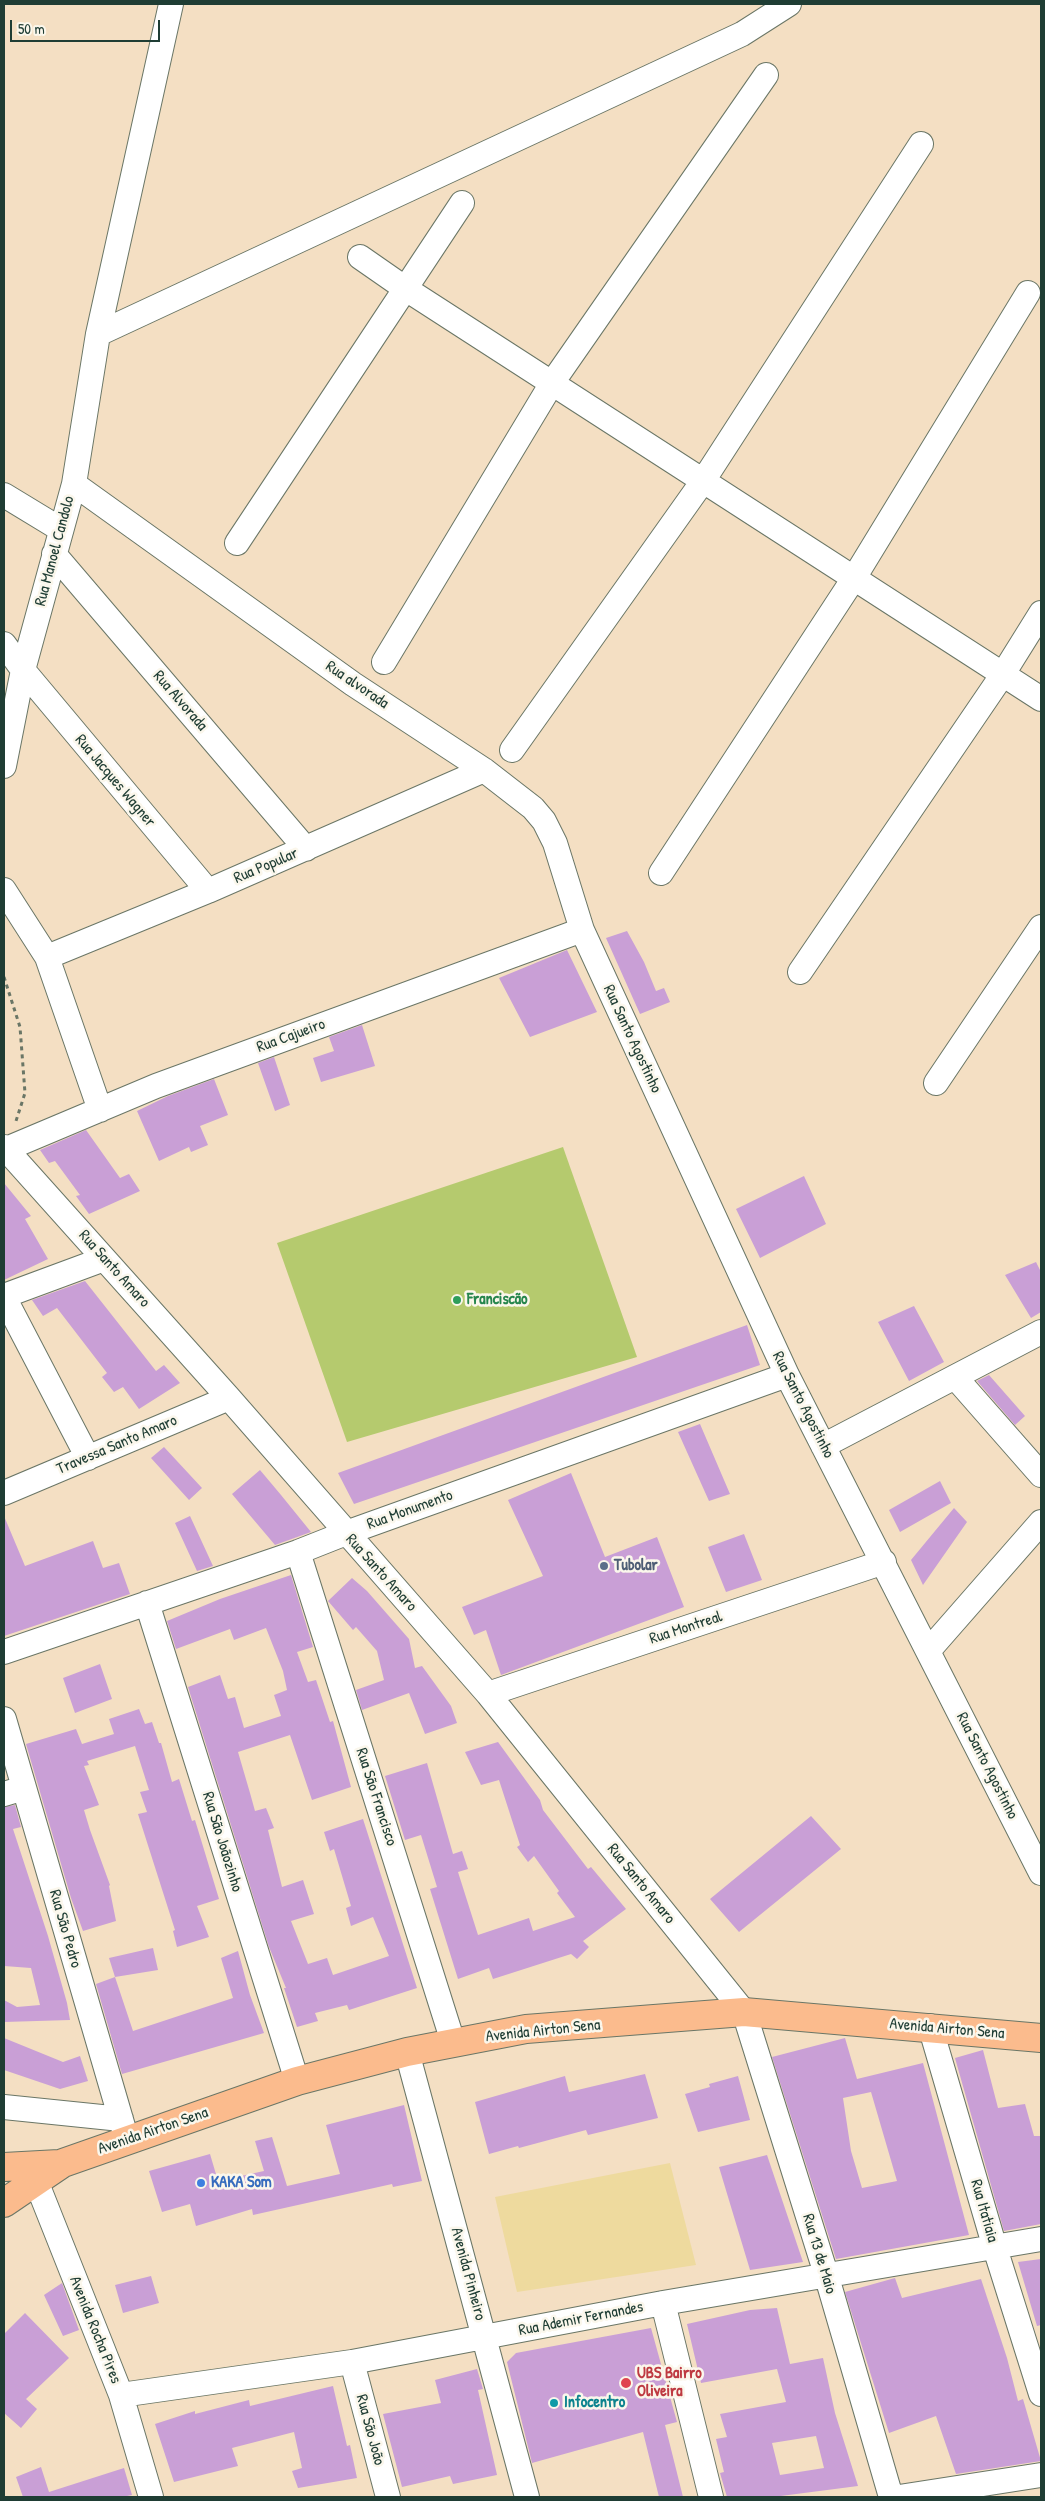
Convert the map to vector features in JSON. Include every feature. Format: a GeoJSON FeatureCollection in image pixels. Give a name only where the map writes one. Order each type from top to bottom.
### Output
{"type":"FeatureCollection","features":[{"type":"Feature","properties":{"kind":"main road","name":"Avenida Airton Sena"},"geometry":{"type":"LineString","coordinates":[[4,2203],[33,2173],[63,2163],[124,2129],[407,2052],[526,2030],[744,2012],[930,2026],[1041,2038]]}},
{"type":"Feature","properties":{"kind":"main road"},"geometry":{"type":"LineString","coordinates":[[4,2167],[33,2173]]}},
{"type":"Feature","properties":{"kind":"street","name":"Rua Manoel Candolo"},"geometry":{"type":"LineString","coordinates":[[4,766],[23,670],[60,529],[74,484],[98,334],[171,4]]}},
{"type":"Feature","properties":{"kind":"street"},"geometry":{"type":"LineString","coordinates":[[98,334],[742,34],[789,4]]}},
{"type":"Feature","properties":{"kind":"street"},"geometry":{"type":"LineString","coordinates":[[384,662],[552,383],[766,75]]}},
{"type":"Feature","properties":{"kind":"street"},"geometry":{"type":"LineString","coordinates":[[512,750],[704,481],[921,144]]}},
{"type":"Feature","properties":{"kind":"street"},"geometry":{"type":"LineString","coordinates":[[237,542],[462,203]]}},
{"type":"Feature","properties":{"kind":"street"},"geometry":{"type":"LineString","coordinates":[[360,256],[406,289],[1041,700]]}},
{"type":"Feature","properties":{"kind":"street"},"geometry":{"type":"LineString","coordinates":[[661,873],[854,578],[1028,293]]}},
{"type":"Feature","properties":{"kind":"street","name":"Rua alvorada"},"geometry":{"type":"LineString","coordinates":[[74,484],[353,684],[484,770],[533,808],[544,821],[555,843],[582,930]]}},
{"type":"Feature","properties":{"kind":"street"},"geometry":{"type":"LineString","coordinates":[[4,495],[60,529]]}},
{"type":"Feature","properties":{"kind":"street","name":"Rua Alvorada"},"geometry":{"type":"LineString","coordinates":[[54,554],[306,849]]}},
{"type":"Feature","properties":{"kind":"street"},"geometry":{"type":"LineString","coordinates":[[800,972],[1002,674],[1041,613]]}},
{"type":"Feature","properties":{"kind":"street","name":"Rua Jacques Wagner"},"geometry":{"type":"LineString","coordinates":[[4,644],[23,670],[208,891]]}},
{"type":"Feature","properties":{"kind":"street","name":"Rua Popular"},"geometry":{"type":"LineString","coordinates":[[47,958],[306,849],[484,770]]}},
{"type":"Feature","properties":{"kind":"street"},"geometry":{"type":"LineString","coordinates":[[4,890],[47,958],[100,1110]]}},
{"type":"Feature","properties":{"kind":"street"},"geometry":{"type":"LineString","coordinates":[[936,1083],[1041,926]]}},
{"type":"Feature","properties":{"kind":"street","name":"Rua Cajueiro"},"geometry":{"type":"LineString","coordinates":[[5,1149],[300,1032],[582,930]]}},
{"type":"Feature","properties":{"kind":"street","name":"Rua Santo Agostinho"},"geometry":{"type":"LineString","coordinates":[[582,930],[787,1375],[929,1650],[1041,1873]]}},
{"type":"Feature","properties":{"kind":"street","name":"Rua Santo Amaro"},"geometry":{"type":"LineString","coordinates":[[5,1149],[230,1398],[488,1694],[744,2012]]}},
{"type":"Feature","properties":{"kind":"street"},"geometry":{"type":"LineString","coordinates":[[88,1458],[4,1297],[104,1259]]}},
{"type":"Feature","properties":{"kind":"street"},"geometry":{"type":"LineString","coordinates":[[823,1446],[1041,1332]]}},
{"type":"Feature","properties":{"kind":"street","name":"Rua Monumento"},"geometry":{"type":"LineString","coordinates":[[4,1652],[298,1552],[346,1532],[787,1375]]}},
{"type":"Feature","properties":{"kind":"street"},"geometry":{"type":"LineString","coordinates":[[955,1376],[1041,1475]]}},
{"type":"Feature","properties":{"kind":"street","name":"Travessa Santo Amaro"},"geometry":{"type":"LineString","coordinates":[[4,1493],[230,1398]]}},
{"type":"Feature","properties":{"kind":"street"},"geometry":{"type":"LineString","coordinates":[[929,1650],[1041,1522]]}},
{"type":"Feature","properties":{"kind":"street","name":"Rua São Francisco"},"geometry":{"type":"LineString","coordinates":[[298,1552],[454,2042]]}},
{"type":"Feature","properties":{"kind":"street","name":"Rua Montreal"},"geometry":{"type":"LineString","coordinates":[[488,1694],[884,1562]]}},
{"type":"Feature","properties":{"kind":"street","name":"Rua São Joãozinho"},"geometry":{"type":"LineString","coordinates":[[147,1603],[297,2081]]}},
{"type":"Feature","properties":{"kind":"street","name":"Rua São Pedro"},"geometry":{"type":"LineString","coordinates":[[4,1719],[14,1791],[124,2129]]}},
{"type":"Feature","properties":{"kind":"street","name":"Rua 13 de Maio"},"geometry":{"type":"LineString","coordinates":[[744,2012],[826,2274],[891,2497]]}},
{"type":"Feature","properties":{"kind":"street","name":"Rua Itatiaia"},"geometry":{"type":"LineString","coordinates":[[930,2026],[995,2248],[1041,2394]]}},
{"type":"Feature","properties":{"kind":"street","name":"Avenida Pinheiro"},"geometry":{"type":"LineString","coordinates":[[407,2052],[527,2497]]}},
{"type":"Feature","properties":{"kind":"street","name":"Avenida Airton Sena"},"geometry":{"type":"LineString","coordinates":[[4,2107],[124,2129]]}},
{"type":"Feature","properties":{"kind":"street","name":"Avenida Rocha Pires"},"geometry":{"type":"LineString","coordinates":[[33,2173],[121,2395],[151,2497]]}},
{"type":"Feature","properties":{"kind":"street","name":"Rua Ademir Fernandes"},"geometry":{"type":"LineString","coordinates":[[121,2395],[352,2362],[663,2303],[1041,2239]]}},
{"type":"Feature","properties":{"kind":"street"},"geometry":{"type":"LineString","coordinates":[[663,2303],[711,2497]]}},
{"type":"Feature","properties":{"kind":"street","name":"Rua São João"},"geometry":{"type":"LineString","coordinates":[[352,2362],[388,2497]]}},
{"type":"Feature","properties":{"kind":"street"},"geometry":{"type":"LineString","coordinates":[[899,2497],[1041,2475]]}},
{"type":"Feature","properties":{"kind":"path"},"geometry":{"type":"LineString","coordinates":[[4,977],[20,1027],[26,1093],[5,1149]]}},
{"type":"Feature","properties":{"kind":"green space","name":"Franciscão"},"geometry":{"type":"Polygon","coordinates":[[[563,1147],[637,1357],[347,1442],[277,1243],[563,1147]]]}},
{"type":"Feature","properties":{"kind":"sand"},"geometry":{"type":"Polygon","coordinates":[[[670,2163],[696,2265],[517,2292],[495,2197],[670,2163]]]}},
{"type":"Feature","properties":{"kind":"building"},"geometry":{"type":"Polygon","coordinates":[[[627,931],[644,962],[656,991],[664,988],[670,1002],[640,1014],[606,938],[627,931]]]}},
{"type":"Feature","properties":{"kind":"building"},"geometry":{"type":"Polygon","coordinates":[[[567,950],[597,1012],[530,1037],[499,978],[567,950]]]}},
{"type":"Feature","properties":{"kind":"building"},"geometry":{"type":"Polygon","coordinates":[[[362,1025],[375,1066],[321,1082],[313,1058],[334,1051],[329,1037],[362,1025]]]}},
{"type":"Feature","properties":{"kind":"building"},"geometry":{"type":"Polygon","coordinates":[[[274,1057],[290,1105],[275,1111],[258,1063],[274,1057]]]}},
{"type":"Feature","properties":{"kind":"building"},"geometry":{"type":"Polygon","coordinates":[[[214,1079],[228,1115],[200,1126],[208,1145],[191,1152],[189,1147],[159,1161],[137,1111],[168,1096],[214,1079]]]}},
{"type":"Feature","properties":{"kind":"building"},"geometry":{"type":"Polygon","coordinates":[[[86,1130],[120,1178],[129,1174],[140,1191],[89,1214],[76,1196],[80,1195],[55,1161],[49,1163],[40,1150],[86,1130]]]}},
{"type":"Feature","properties":{"kind":"building"},"geometry":{"type":"Polygon","coordinates":[[[804,1176],[826,1224],[760,1258],[736,1209],[804,1176]]]}},
{"type":"Feature","properties":{"kind":"building"},"geometry":{"type":"Polygon","coordinates":[[[4,1183],[31,1216],[25,1219],[48,1259],[4,1280],[4,1183]]]}},
{"type":"Feature","properties":{"kind":"building"},"geometry":{"type":"Polygon","coordinates":[[[1036,1262],[1041,1272],[1041,1312],[1031,1318],[1005,1275],[1036,1262]]]}},
{"type":"Feature","properties":{"kind":"building"},"geometry":{"type":"Polygon","coordinates":[[[85,1281],[156,1371],[164,1365],[180,1383],[139,1409],[123,1387],[114,1392],[102,1377],[107,1373],[57,1308],[43,1316],[32,1300],[85,1281]]]}},
{"type":"Feature","properties":{"kind":"building"},"geometry":{"type":"Polygon","coordinates":[[[914,1306],[944,1362],[909,1381],[878,1322],[914,1306]]]}},
{"type":"Feature","properties":{"kind":"building"},"geometry":{"type":"Polygon","coordinates":[[[747,1325],[760,1365],[354,1504],[338,1473],[747,1325]]]}},
{"type":"Feature","properties":{"kind":"building"},"geometry":{"type":"Polygon","coordinates":[[[989,1375],[1025,1416],[1015,1425],[977,1381],[989,1375]]]}},
{"type":"Feature","properties":{"kind":"building"},"geometry":{"type":"Polygon","coordinates":[[[700,1424],[730,1494],[709,1501],[678,1432],[700,1424]]]}},
{"type":"Feature","properties":{"kind":"building"},"geometry":{"type":"Polygon","coordinates":[[[164,1447],[202,1488],[189,1500],[151,1458],[164,1447]]]}},
{"type":"Feature","properties":{"kind":"building"},"geometry":{"type":"Polygon","coordinates":[[[260,1470],[311,1532],[275,1545],[232,1494],[260,1470]]]}},
{"type":"Feature","properties":{"kind":"building","name":"Tubolar"},"geometry":{"type":"Polygon","coordinates":[[[571,1473],[605,1557],[657,1537],[684,1607],[501,1675],[486,1630],[474,1635],[462,1607],[543,1576],[508,1500],[571,1473]]]}},
{"type":"Feature","properties":{"kind":"building"},"geometry":{"type":"Polygon","coordinates":[[[940,1481],[951,1503],[900,1532],[889,1510],[940,1481]]]}},
{"type":"Feature","properties":{"kind":"building"},"geometry":{"type":"Polygon","coordinates":[[[954,1508],[967,1522],[923,1585],[911,1560],[954,1508]]]}},
{"type":"Feature","properties":{"kind":"building"},"geometry":{"type":"Polygon","coordinates":[[[4,1516],[25,1566],[93,1541],[103,1568],[119,1563],[130,1594],[4,1636],[4,1516]]]}},
{"type":"Feature","properties":{"kind":"building"},"geometry":{"type":"Polygon","coordinates":[[[190,1516],[213,1566],[197,1571],[175,1523],[190,1516]]]}},
{"type":"Feature","properties":{"kind":"building"},"geometry":{"type":"Polygon","coordinates":[[[744,1534],[762,1580],[726,1592],[708,1547],[744,1534]]]}},
{"type":"Feature","properties":{"kind":"building"},"geometry":{"type":"Polygon","coordinates":[[[291,1575],[313,1647],[297,1652],[308,1682],[316,1680],[330,1722],[333,1721],[351,1787],[312,1800],[290,1735],[238,1752],[255,1811],[266,1808],[274,1828],[268,1830],[282,1887],[303,1880],[314,1914],[291,1921],[308,1964],[327,1958],[333,1975],[389,1956],[373,1917],[351,1926],[346,1908],[351,1906],[334,1849],[330,1851],[324,1832],[363,1819],[417,1988],[349,2010],[347,2005],[315,2013],[318,2021],[297,2027],[284,1988],[286,1988],[269,1947],[188,1687],[220,1675],[228,1699],[235,1697],[244,1728],[281,1716],[274,1695],[287,1690],[283,1671],[266,1628],[234,1640],[230,1629],[176,1649],[167,1621],[220,1599],[291,1575]]]}},
{"type":"Feature","properties":{"kind":"building"},"geometry":{"type":"Polygon","coordinates":[[[352,1578],[367,1591],[409,1639],[415,1668],[422,1666],[451,1706],[457,1723],[425,1734],[409,1693],[362,1710],[356,1690],[384,1680],[377,1651],[356,1627],[353,1630],[328,1601],[352,1578]]]}},
{"type":"Feature","properties":{"kind":"building"},"geometry":{"type":"Polygon","coordinates":[[[100,1664],[112,1699],[75,1713],[63,1678],[100,1664]]]}},
{"type":"Feature","properties":{"kind":"building"},"geometry":{"type":"Polygon","coordinates":[[[139,1709],[145,1724],[152,1722],[159,1743],[161,1743],[172,1782],[179,1779],[192,1821],[195,1820],[219,1899],[197,1906],[209,1937],[177,1947],[173,1931],[175,1930],[138,1814],[147,1812],[140,1792],[149,1790],[135,1746],[87,1761],[89,1765],[84,1766],[99,1805],[84,1810],[110,1885],[116,1921],[83,1931],[71,1898],[26,1744],[76,1729],[82,1744],[114,1734],[109,1719],[139,1709]]]}},
{"type":"Feature","properties":{"kind":"building"},"geometry":{"type":"Polygon","coordinates":[[[498,1742],[540,1800],[543,1810],[588,1869],[591,1867],[626,1909],[583,1941],[589,1947],[577,1959],[571,1954],[493,1979],[489,1968],[458,1979],[430,1889],[437,1887],[421,1835],[405,1840],[385,1776],[427,1763],[453,1854],[462,1851],[468,1869],[458,1872],[478,1935],[529,1918],[533,1931],[575,1917],[557,1893],[559,1891],[534,1856],[528,1862],[517,1847],[520,1845],[499,1780],[481,1785],[465,1752],[498,1742]]]}},
{"type":"Feature","properties":{"kind":"building"},"geometry":{"type":"Polygon","coordinates":[[[15,1805],[21,1827],[13,1829],[48,1936],[70,2020],[4,2022],[4,2000],[17,2007],[40,2005],[31,1968],[4,1966],[4,1807],[15,1805]]]}},
{"type":"Feature","properties":{"kind":"building"},"geometry":{"type":"Polygon","coordinates":[[[811,1816],[841,1849],[739,1932],[710,1899],[811,1816]]]}},
{"type":"Feature","properties":{"kind":"building"},"geometry":{"type":"Polygon","coordinates":[[[153,1948],[158,1970],[115,1977],[109,1958],[153,1948]]]}},
{"type":"Feature","properties":{"kind":"building"},"geometry":{"type":"Polygon","coordinates":[[[238,1951],[250,1995],[264,2033],[122,2074],[96,1984],[115,1977],[133,2031],[233,1998],[221,1958],[238,1951]]]}},
{"type":"Feature","properties":{"kind":"building"},"geometry":{"type":"Polygon","coordinates":[[[4,2038],[63,2062],[80,2056],[88,2081],[60,2089],[4,2070],[4,2038]]]}},
{"type":"Feature","properties":{"kind":"building"},"geometry":{"type":"Polygon","coordinates":[[[845,2038],[857,2079],[923,2063],[969,2235],[836,2259],[772,2057],[845,2038]],[[871,2092],[843,2098],[851,2151],[862,2188],[897,2181],[871,2092]]]}},
{"type":"Feature","properties":{"kind":"building"},"geometry":{"type":"Polygon","coordinates":[[[983,2050],[998,2108],[1025,2104],[1034,2136],[1041,2136],[1041,2224],[1004,2231],[955,2058],[983,2050]]]}},
{"type":"Feature","properties":{"kind":"building"},"geometry":{"type":"Polygon","coordinates":[[[645,2074],[658,2118],[588,2135],[586,2130],[489,2154],[475,2102],[565,2076],[569,2092],[645,2074]]]}},
{"type":"Feature","properties":{"kind":"building"},"geometry":{"type":"Polygon","coordinates":[[[738,2076],[750,2120],[698,2132],[685,2094],[710,2087],[709,2084],[738,2076]]]}},
{"type":"Feature","properties":{"kind":"building"},"geometry":{"type":"Polygon","coordinates":[[[404,2105],[422,2181],[393,2187],[392,2184],[253,2215],[252,2209],[196,2226],[190,2204],[162,2212],[149,2171],[210,2154],[218,2181],[264,2171],[255,2141],[272,2137],[287,2186],[340,2174],[326,2125],[404,2105]]]}},
{"type":"Feature","properties":{"kind":"building"},"geometry":{"type":"Polygon","coordinates":[[[767,2155],[803,2262],[750,2270],[719,2167],[767,2155]]]}},
{"type":"Feature","properties":{"kind":"building"},"geometry":{"type":"Polygon","coordinates":[[[1041,2259],[1041,2325],[1037,2326],[1018,2262],[1041,2259]]]}},
{"type":"Feature","properties":{"kind":"building"},"geometry":{"type":"Polygon","coordinates":[[[151,2276],[159,2303],[123,2313],[115,2285],[151,2276]]]}},
{"type":"Feature","properties":{"kind":"building"},"geometry":{"type":"Polygon","coordinates":[[[895,2278],[902,2298],[981,2279],[1007,2358],[1018,2401],[1023,2399],[1041,2461],[956,2474],[936,2416],[889,2433],[845,2292],[895,2278]]]}},
{"type":"Feature","properties":{"kind":"building"},"geometry":{"type":"Polygon","coordinates":[[[62,2283],[79,2330],[63,2336],[44,2295],[62,2283]]]}},
{"type":"Feature","properties":{"kind":"building"},"geometry":{"type":"Polygon","coordinates":[[[777,2308],[790,2364],[823,2358],[835,2413],[858,2486],[773,2497],[727,2497],[720,2473],[724,2472],[716,2439],[727,2437],[720,2414],[786,2402],[777,2369],[701,2383],[687,2324],[750,2310],[777,2308]],[[816,2436],[772,2443],[780,2475],[824,2468],[816,2436]]]}},
{"type":"Feature","properties":{"kind":"building"},"geometry":{"type":"Polygon","coordinates":[[[25,2313],[69,2358],[26,2399],[37,2409],[21,2428],[4,2413],[4,2334],[25,2313]]]}},
{"type":"Feature","properties":{"kind":"building"},"geometry":{"type":"Polygon","coordinates":[[[651,2328],[677,2422],[665,2425],[683,2497],[659,2497],[643,2432],[532,2463],[507,2362],[516,2353],[651,2328]]]}},
{"type":"Feature","properties":{"kind":"building"},"geometry":{"type":"Polygon","coordinates":[[[477,2369],[483,2389],[478,2390],[497,2475],[453,2484],[450,2476],[402,2487],[383,2414],[441,2403],[435,2380],[477,2369]]]}},
{"type":"Feature","properties":{"kind":"building"},"geometry":{"type":"Polygon","coordinates":[[[333,2386],[347,2446],[350,2445],[357,2478],[298,2488],[292,2471],[302,2468],[294,2432],[232,2448],[238,2466],[174,2482],[155,2424],[195,2411],[195,2414],[249,2400],[250,2406],[333,2386]]]}},
{"type":"Feature","properties":{"kind":"building"},"geometry":{"type":"Polygon","coordinates":[[[41,2467],[49,2492],[124,2468],[132,2495],[122,2497],[23,2497],[16,2477],[41,2467]]]}},
{"type":"Feature","properties":{"kind":"place","name":"Franciscão"},"geometry":{"type":"Point","coordinates":[457,1300]}},
{"type":"Feature","properties":{"kind":"place","name":"Tubolar"},"geometry":{"type":"Point","coordinates":[604,1566]}},
{"type":"Feature","properties":{"kind":"place","name":"KAKA Som"},"geometry":{"type":"Point","coordinates":[201,2183]}},
{"type":"Feature","properties":{"kind":"place","name":"UBS Bairro Oliveira"},"geometry":{"type":"Point","coordinates":[626,2383]}},
{"type":"Feature","properties":{"kind":"place","name":"Infocentro"},"geometry":{"type":"Point","coordinates":[554,2403]}}]}
